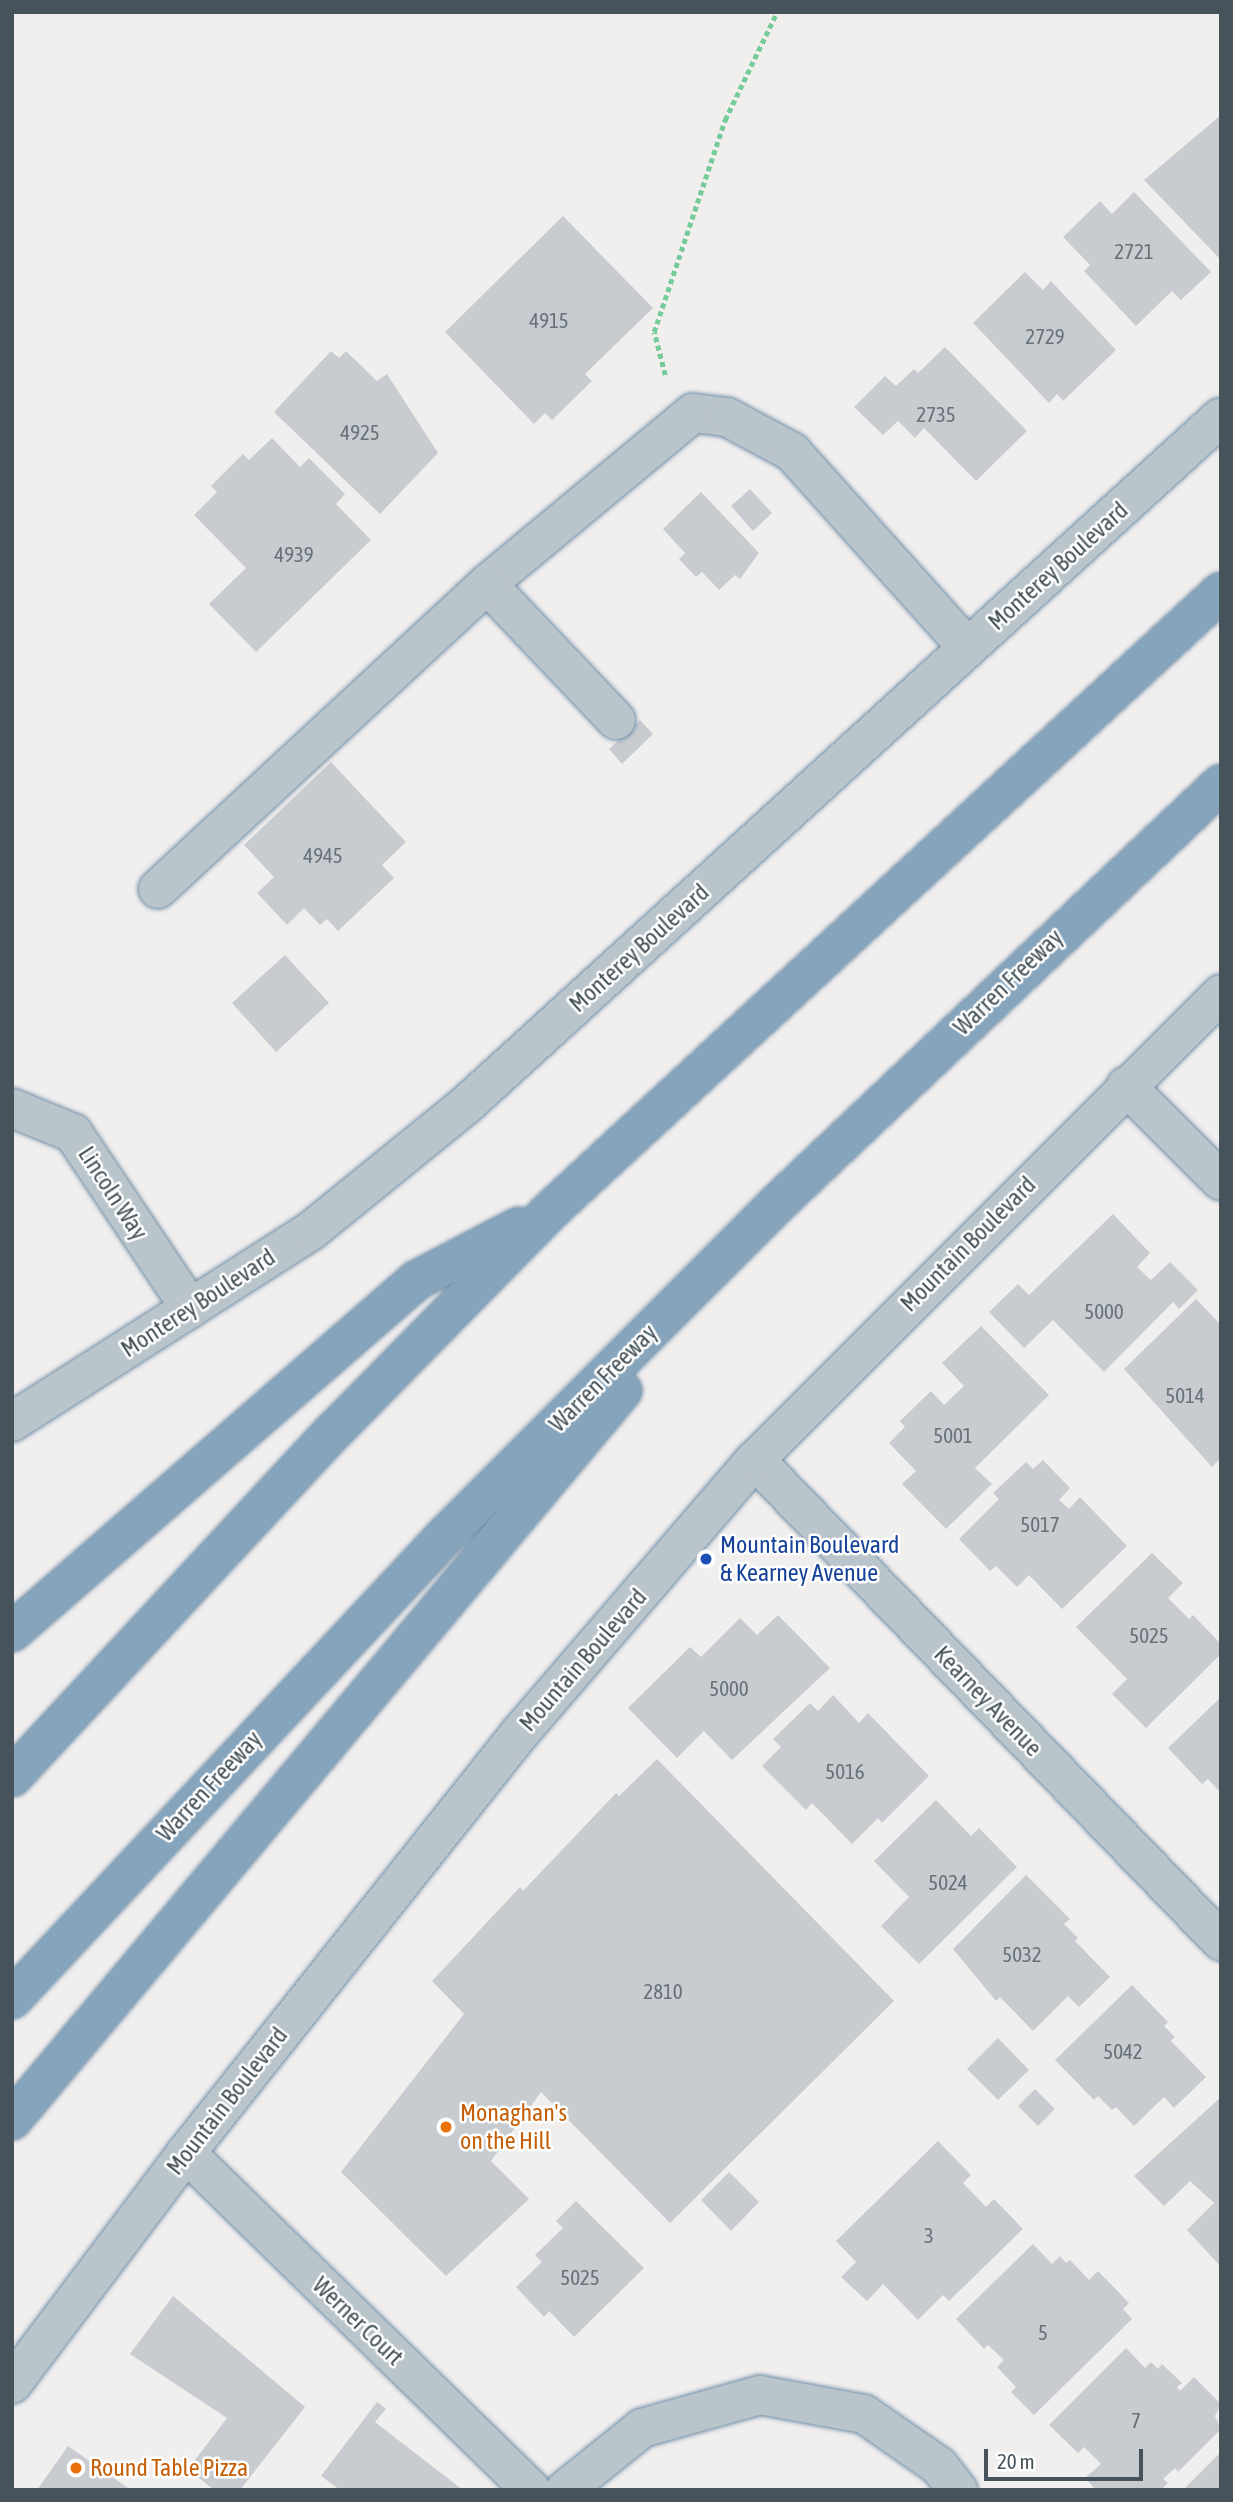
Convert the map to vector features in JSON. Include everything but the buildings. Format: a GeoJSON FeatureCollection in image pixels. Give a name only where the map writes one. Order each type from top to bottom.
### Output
{"type":"FeatureCollection","features":[{"type":"Feature","properties":{"kind":"highway"},"geometry":{"type":"LineString","coordinates":[[12,1777],[335,1430],[549,1212],[1221,592]]}},
{"type":"Feature","properties":{"kind":"highway","name":"Warren Freeway"},"geometry":{"type":"LineString","coordinates":[[12,1999],[447,1534],[779,1202],[1221,784]]}},
{"type":"Feature","properties":{"kind":"highway"},"geometry":{"type":"LineString","coordinates":[[12,2120],[779,1202]]}},
{"type":"Feature","properties":{"kind":"highway"},"geometry":{"type":"LineString","coordinates":[[12,1632],[417,1280],[549,1212]]}},
{"type":"Feature","properties":{"kind":"street"},"geometry":{"type":"LineString","coordinates":[[158,890],[486,584],[693,413],[727,417],[792,452],[968,648]]}},
{"type":"Feature","properties":{"kind":"street","name":"Monterey Boulevard"},"geometry":{"type":"LineString","coordinates":[[12,1422],[312,1230],[466,1105],[1221,417]]}},
{"type":"Feature","properties":{"kind":"street"},"geometry":{"type":"LineString","coordinates":[[486,584],[616,720]]}},
{"type":"Feature","properties":{"kind":"street","name":"Mountain Boulevard"},"geometry":{"type":"LineString","coordinates":[[12,2384],[186,2153],[519,1734],[755,1460],[1126,1086],[1221,994]]}},
{"type":"Feature","properties":{"kind":"street"},"geometry":{"type":"LineString","coordinates":[[1126,1086],[1221,1181]]}},
{"type":"Feature","properties":{"kind":"street","name":"Lincoln Way"},"geometry":{"type":"LineString","coordinates":[[12,1108],[73,1133],[190,1308]]}},
{"type":"Feature","properties":{"kind":"street","name":"Kearney Avenue"},"geometry":{"type":"LineString","coordinates":[[755,1460],[1221,1941]]}},
{"type":"Feature","properties":{"kind":"street","name":"Werner Court"},"geometry":{"type":"LineString","coordinates":[[186,2153],[531,2490]]}},
{"type":"Feature","properties":{"kind":"street"},"geometry":{"type":"LineString","coordinates":[[565,2490],[642,2428],[760,2395],[864,2414],[939,2466],[958,2490]]}},
{"type":"Feature","properties":{"kind":"path"},"geometry":{"type":"LineString","coordinates":[[677,424],[654,332],[725,120],[777,12]]}},
{"type":"Feature","properties":{"kind":"place","name":"Mountain Boulevard & Kearney Avenue"},"geometry":{"type":"Point","coordinates":[706,1559]}},
{"type":"Feature","properties":{"kind":"place","name":"Monaghan's on the Hill"},"geometry":{"type":"Point","coordinates":[446,2127]}},
{"type":"Feature","properties":{"kind":"place","name":"Round Table Pizza"},"geometry":{"type":"Point","coordinates":[76,2468]}}]}
